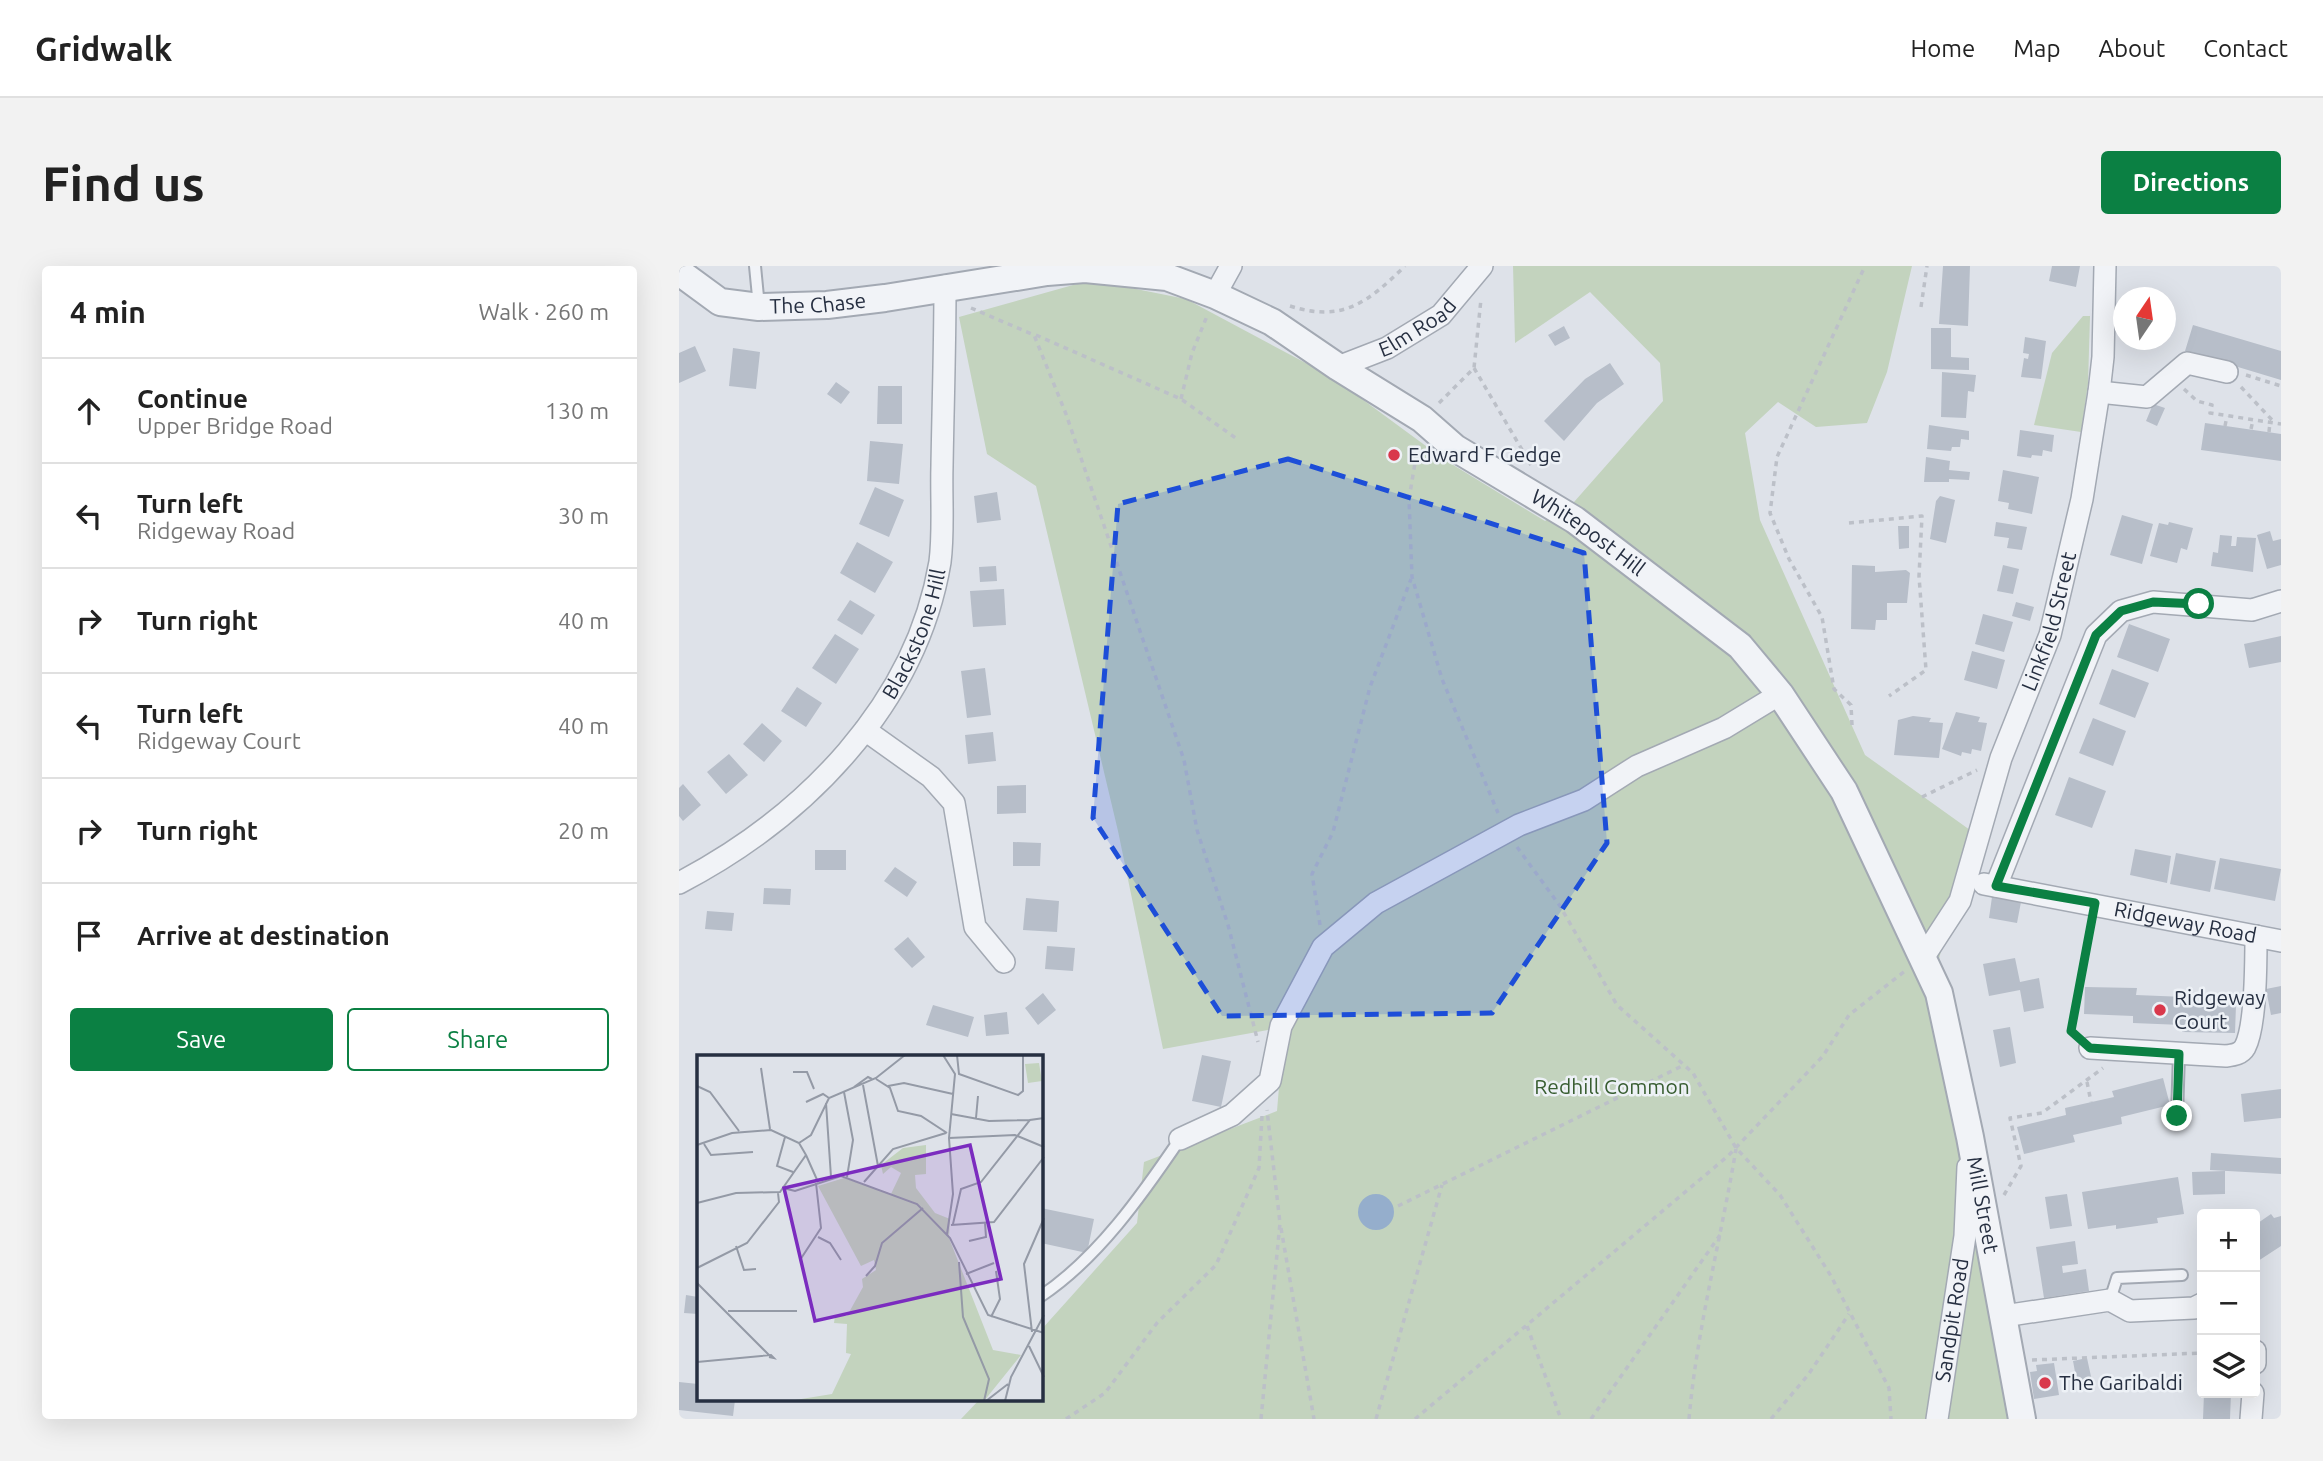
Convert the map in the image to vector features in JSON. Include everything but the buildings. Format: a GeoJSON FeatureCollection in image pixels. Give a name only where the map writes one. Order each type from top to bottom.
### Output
{"type":"FeatureCollection","features":[{"type":"Feature","properties":{"kind":"street"},"geometry":{"type":"LineString","coordinates":[[1215,295],[1231,266]]}},
{"type":"Feature","properties":{"kind":"street","name":"Elm Road"},"geometry":{"type":"LineString","coordinates":[[1338,368],[1387,348],[1441,315],[1482,266]]}},
{"type":"Feature","properties":{"kind":"street","name":"Linkfield Street"},"geometry":{"type":"LineString","coordinates":[[1923,958],[1960,901],[2001,758],[2050,635],[2082,499],[2099,392],[2103,358],[2105,266]]}},
{"type":"Feature","properties":{"kind":"street","name":"Whitepost Hill"},"geometry":{"type":"LineString","coordinates":[[954,284],[1085,268],[1167,277],[1215,295],[1272,322],[1338,368],[1422,419],[1455,449],[1574,520],[1740,646],[1780,694],[1844,791],[1939,993]]}},
{"type":"Feature","properties":{"kind":"street","name":"The Chase"},"geometry":{"type":"LineString","coordinates":[[679,272],[720,302],[759,307],[827,305],[954,284]]}},
{"type":"Feature","properties":{"kind":"street","name":"Blackstone Hill"},"geometry":{"type":"LineString","coordinates":[[679,883],[714,865],[772,823],[828,775],[865,730],[906,668],[926,619],[940,560],[954,284]]}},
{"type":"Feature","properties":{"kind":"street"},"geometry":{"type":"LineString","coordinates":[[2099,392],[2147,397],[2187,363],[2227,372]]}},
{"type":"Feature","properties":{"kind":"street"},"geometry":{"type":"LineString","coordinates":[[1996,886],[2096,635],[2121,611],[2153,602],[2252,610],[2281,601]]}},
{"type":"Feature","properties":{"kind":"street"},"geometry":{"type":"LineString","coordinates":[[1180,1139],[1232,1115],[1268,1089],[1281,1027],[1323,947],[1376,903],[1506,832],[1584,800],[1637,766],[1724,727],[1780,694]]}},
{"type":"Feature","properties":{"kind":"street"},"geometry":{"type":"LineString","coordinates":[[865,730],[931,777],[954,803],[975,927],[1005,962]]}},
{"type":"Feature","properties":{"kind":"street","name":"Ridgeway Road"},"geometry":{"type":"LineString","coordinates":[[1965,881],[2095,903],[2281,940]]}},
{"type":"Feature","properties":{"kind":"street"},"geometry":{"type":"LineString","coordinates":[[2090,1048],[2226,1056],[2238,1054],[2245,1046],[2256,986],[2256,936]]}},
{"type":"Feature","properties":{"kind":"street","name":"Mill Street"},"geometry":{"type":"LineString","coordinates":[[1939,993],[1970,1137],[2022,1419]]}},
{"type":"Feature","properties":{"kind":"street","name":"Sandpit Road"},"geometry":{"type":"LineString","coordinates":[[1937,1419],[1965,1236],[1970,1137]]}},
{"type":"Feature","properties":{"kind":"street"},"geometry":{"type":"LineString","coordinates":[[2004,1316],[2110,1300],[2130,1311],[2197,1306]]}},
{"type":"Feature","properties":{"kind":"street"},"geometry":{"type":"LineString","coordinates":[[2251,1419],[2253,1398]]}},
{"type":"Feature","properties":{"kind":"lane"},"geometry":{"type":"LineString","coordinates":[[755,266],[759,307]]}},
{"type":"Feature","properties":{"kind":"lane"},"geometry":{"type":"LineString","coordinates":[[2177,1116],[2179,1054]]}},
{"type":"Feature","properties":{"kind":"lane"},"geometry":{"type":"LineString","coordinates":[[1043,1295],[1069,1277],[1150,1183],[1180,1139]]}},
{"type":"Feature","properties":{"kind":"lane"},"geometry":{"type":"LineString","coordinates":[[2110,1300],[2117,1278],[2182,1275]]}},
{"type":"Feature","properties":{"kind":"path"},"geometry":{"type":"LineString","coordinates":[[1288,305],[1313,314],[1342,313],[1380,290],[1405,266]]}},
{"type":"Feature","properties":{"kind":"path"},"geometry":{"type":"LineString","coordinates":[[1852,725],[1851,705],[1834,689],[1822,617],[1789,559],[1770,513],[1777,457],[1865,266]]}},
{"type":"Feature","properties":{"kind":"path"},"geometry":{"type":"LineString","coordinates":[[1921,307],[1927,266]]}},
{"type":"Feature","properties":{"kind":"path"},"geometry":{"type":"LineString","coordinates":[[954,284],[1034,335],[1181,399],[1237,439]]}},
{"type":"Feature","properties":{"kind":"path"},"geometry":{"type":"LineString","coordinates":[[1181,399],[1192,353],[1215,295]]}},
{"type":"Feature","properties":{"kind":"path"},"geometry":{"type":"LineString","coordinates":[[1034,335],[1070,426],[1184,760],[1197,830],[1229,925],[1268,1089],[1280,1223],[1314,1419]]}},
{"type":"Feature","properties":{"kind":"path"},"geometry":{"type":"LineString","coordinates":[[1474,368],[1532,467]]}},
{"type":"Feature","properties":{"kind":"path"},"geometry":{"type":"LineString","coordinates":[[2227,372],[2281,386]]}},
{"type":"Feature","properties":{"kind":"path"},"geometry":{"type":"LineString","coordinates":[[2227,372],[2276,423]]}},
{"type":"Feature","properties":{"kind":"path"},"geometry":{"type":"LineString","coordinates":[[2170,378],[2197,401],[2212,405],[2210,413],[2276,423]]}},
{"type":"Feature","properties":{"kind":"path"},"geometry":{"type":"LineString","coordinates":[[2225,426],[2227,416]]}},
{"type":"Feature","properties":{"kind":"path"},"geometry":{"type":"LineString","coordinates":[[2251,429],[2252,420]]}},
{"type":"Feature","properties":{"kind":"path"},"geometry":{"type":"LineString","coordinates":[[2269,432],[2276,423]]}},
{"type":"Feature","properties":{"kind":"path"},"geometry":{"type":"LineString","coordinates":[[1849,523],[1922,516],[1919,576],[1926,670],[1889,696]]}},
{"type":"Feature","properties":{"kind":"path"},"geometry":{"type":"LineString","coordinates":[[1323,947],[1313,874],[1333,832],[1370,687],[1412,577],[1442,679],[1506,832],[1560,906],[1617,1005],[1693,1073],[1736,1147],[1780,1195],[1831,1276],[1889,1388],[1891,1419]]}},
{"type":"Feature","properties":{"kind":"path"},"geometry":{"type":"LineString","coordinates":[[1922,797],[2001,758]]}},
{"type":"Feature","properties":{"kind":"path"},"geometry":{"type":"LineString","coordinates":[[2002,1198],[2021,1166],[2010,1118],[2042,1113],[2105,1070],[2090,1048],[2071,1031],[2095,903]]}},
{"type":"Feature","properties":{"kind":"path"},"geometry":{"type":"LineString","coordinates":[[1415,1419],[1736,1147],[1823,1056],[1850,1015],[1923,958]]}},
{"type":"Feature","properties":{"kind":"path"},"geometry":{"type":"LineString","coordinates":[[1398,1206],[1684,1065]]}},
{"type":"Feature","properties":{"kind":"path"},"geometry":{"type":"LineString","coordinates":[[2087,1082],[2091,1102]]}},
{"type":"Feature","properties":{"kind":"path"},"geometry":{"type":"LineString","coordinates":[[1066,1419],[1105,1393],[1157,1323],[1216,1265],[1259,1168],[1268,1089]]}},
{"type":"Feature","properties":{"kind":"path"},"geometry":{"type":"LineString","coordinates":[[1689,1419],[1695,1354],[1723,1231],[1736,1147]]}},
{"type":"Feature","properties":{"kind":"path"},"geometry":{"type":"LineString","coordinates":[[1377,1419],[1442,1185]]}},
{"type":"Feature","properties":{"kind":"path"},"geometry":{"type":"LineString","coordinates":[[1261,1419],[1280,1223]]}},
{"type":"Feature","properties":{"kind":"path"},"geometry":{"type":"LineString","coordinates":[[1591,1419],[1723,1231]]}},
{"type":"Feature","properties":{"kind":"path"},"geometry":{"type":"LineString","coordinates":[[1771,1419],[1808,1375],[1849,1314]]}},
{"type":"Feature","properties":{"kind":"path"},"geometry":{"type":"LineString","coordinates":[[1527,1325],[1561,1419]]}},
{"type":"Feature","properties":{"kind":"path"},"geometry":{"type":"LineString","coordinates":[[2012,1361],[2197,1353]]}},
{"type":"Feature","properties":{"kind":"highlighted area"},"geometry":{"type":"Polygon","coordinates":[[[1288,459],[1584,553],[1607,843],[1492,1013],[1222,1016],[1093,818],[1118,504],[1288,459]]]}},
{"type":"Feature","properties":{"kind":"green space","name":"Redhill Common"},"geometry":{"type":"Polygon","coordinates":[[[1513,266],[1912,266],[1887,372],[1867,423],[1816,427],[1778,402],[1745,433],[1760,520],[1865,755],[1977,835],[1955,895],[1931,991],[2015,1419],[961,1419],[977,1402],[1043,1402],[1043,1328],[1137,1223],[1144,1162],[1277,1111],[1284,1027],[1163,1049],[1118,831],[1036,486],[987,454],[959,317],[1091,280],[1186,299],[1332,377],[1445,460],[1545,521],[1574,502],[1663,401],[1660,363],[1590,292],[1515,343],[1513,266]]]}},
{"type":"Feature","properties":{"kind":"green space"},"geometry":{"type":"Polygon","coordinates":[[[2083,316],[2090,316],[2088,384],[2081,432],[2034,425],[2052,353],[2083,316]]]}},
{"type":"Feature","properties":{"kind":"water"},"geometry":{"type":"Polygon","coordinates":[[[1376,1194],[1389,1199],[1394,1212],[1389,1225],[1376,1230],[1363,1225],[1358,1212],[1363,1199],[1376,1194]]]}},
{"type":"Feature","properties":{"kind":"place","name":"Edward F Gedge"},"geometry":{"type":"Point","coordinates":[1394,455]}},
{"type":"Feature","properties":{"kind":"place","name":"Ridgeway Court"},"geometry":{"type":"Point","coordinates":[2160,1010]}},
{"type":"Feature","properties":{"kind":"place","name":"The Garibaldi"},"geometry":{"type":"Point","coordinates":[2045,1383]}},
{"type":"Feature","properties":{"kind":"route"},"geometry":{"type":"LineString","coordinates":[[2177,1116],[2179,1054],[2090,1048],[2071,1031],[2095,903],[1996,886],[2096,635],[2121,611],[2153,602],[2199,604]]}}]}
